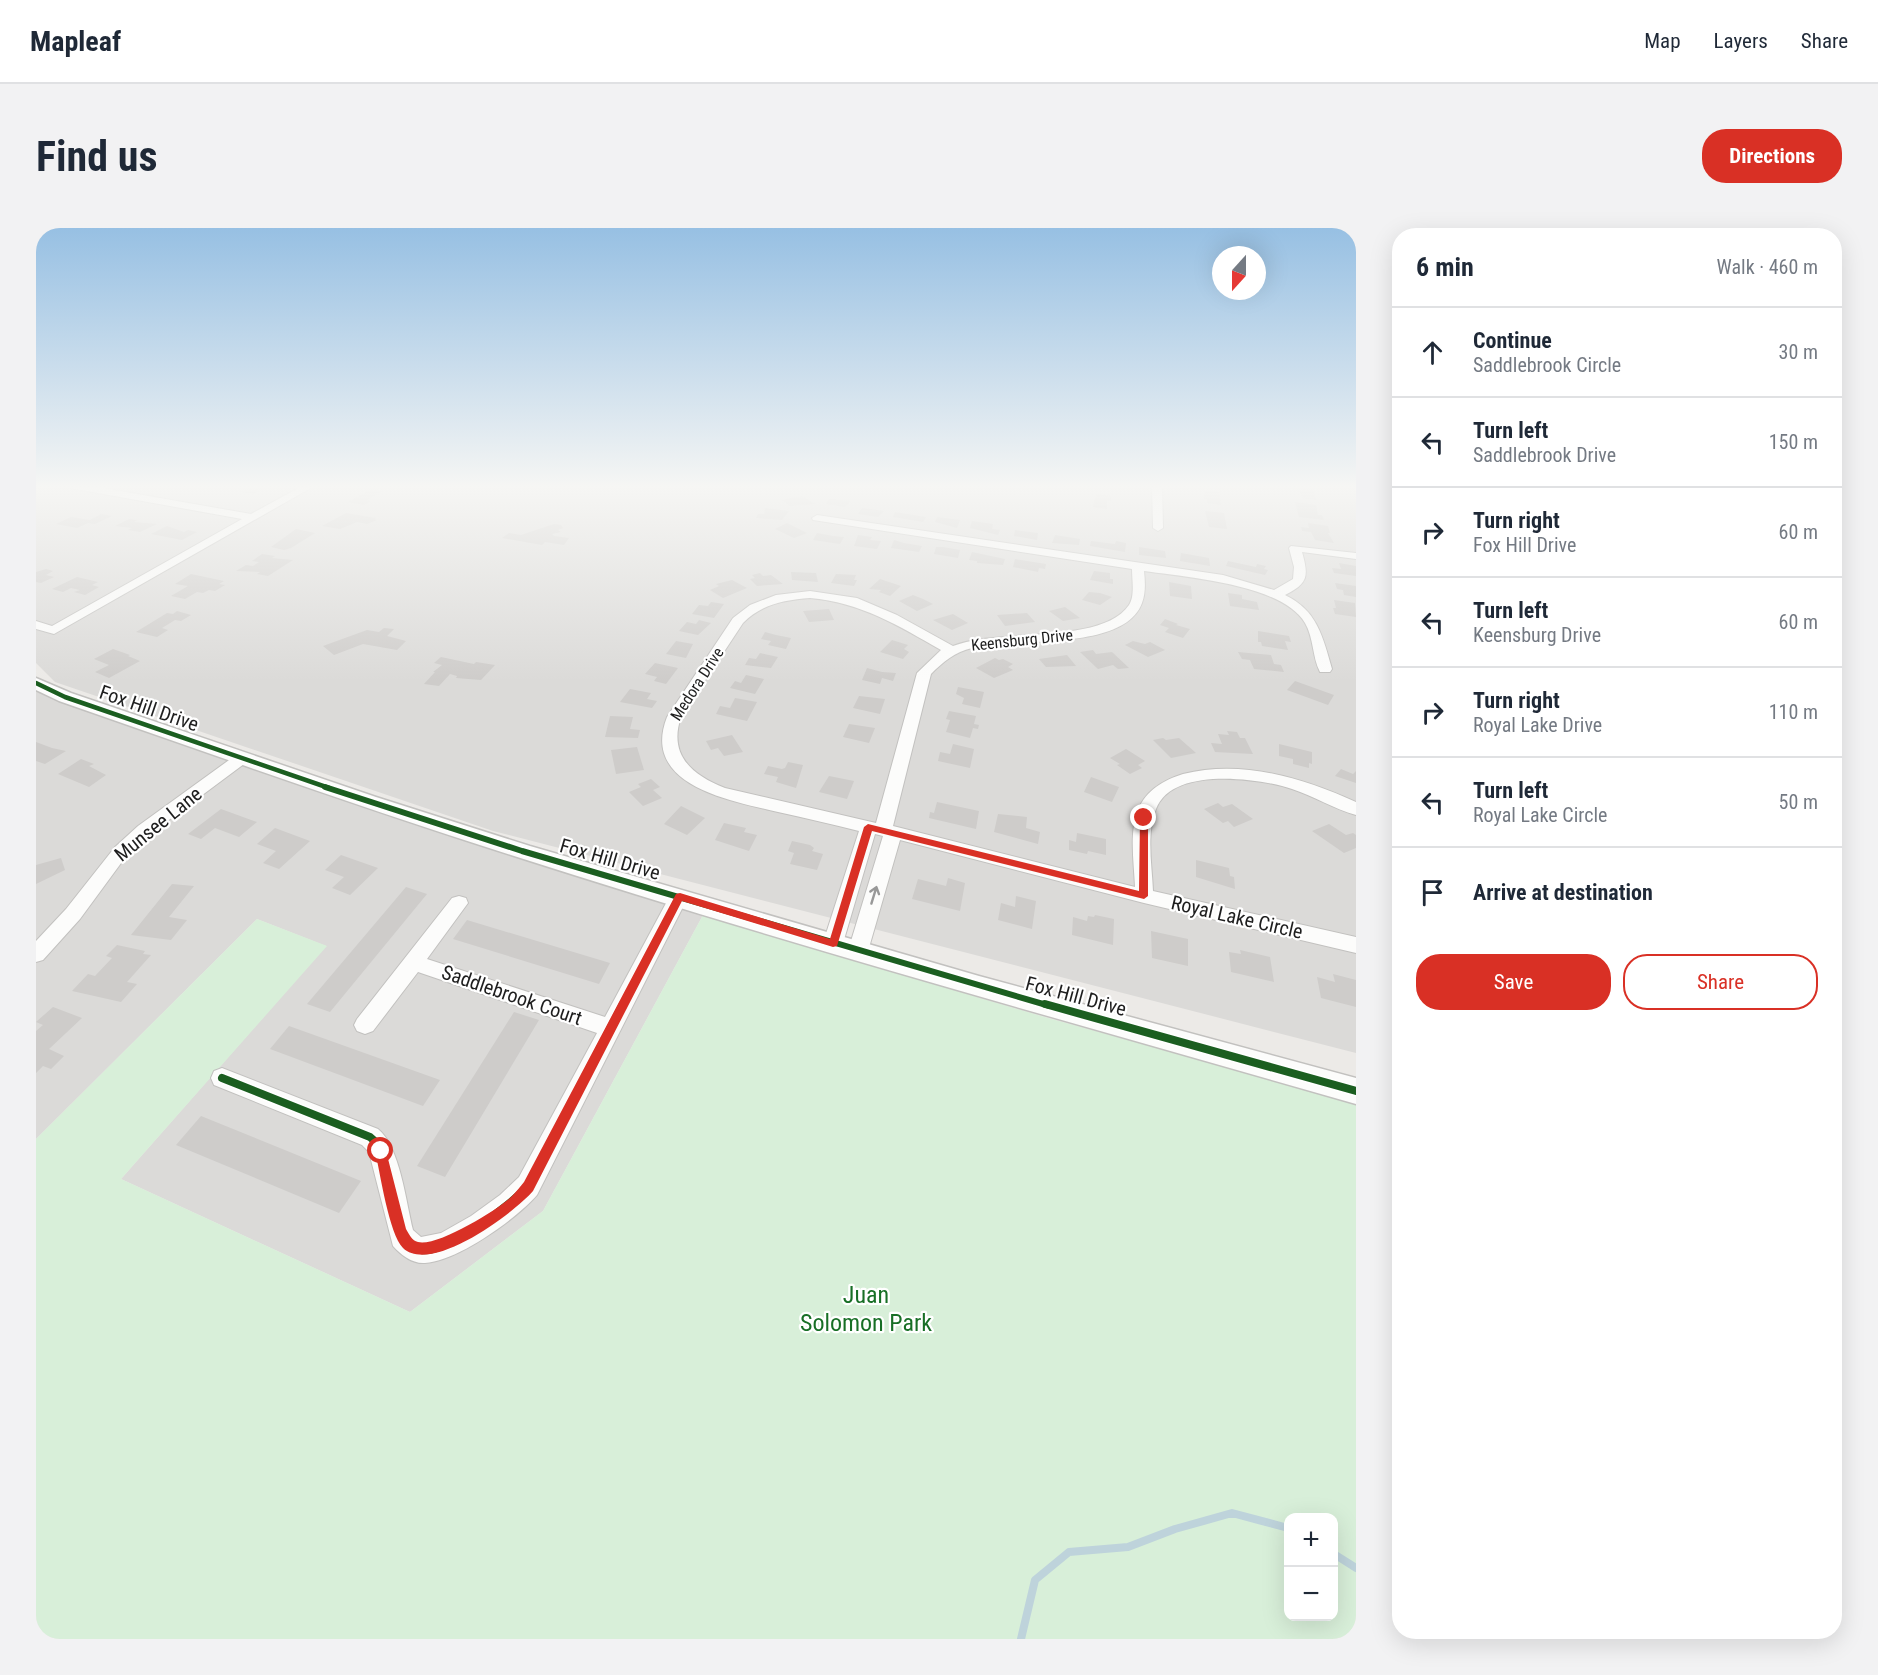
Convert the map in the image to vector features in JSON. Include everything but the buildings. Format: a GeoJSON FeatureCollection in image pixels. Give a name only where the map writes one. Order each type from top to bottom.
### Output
{"type":"FeatureCollection","features":[{"type":"Feature","properties":{"kind":"street"},"geometry":{"type":"LineString","coordinates":[[36,625],[54,630],[195,551]]}},
{"type":"Feature","properties":{"kind":"street"},"geometry":{"type":"LineString","coordinates":[[1037,551],[1228,580],[1274,595],[1299,610],[1310,621],[1325,669]]}},
{"type":"Feature","properties":{"kind":"street"},"geometry":{"type":"LineString","coordinates":[[1274,595],[1296,585],[1301,579],[1302,571],[1296,551]]}},
{"type":"Feature","properties":{"kind":"street"},"geometry":{"type":"LineString","coordinates":[[1317,551],[1356,556]]}},
{"type":"Feature","properties":{"kind":"street","name":"Keensburg Drive"},"geometry":{"type":"LineString","coordinates":[[858,951],[882,830],[924,673],[934,660],[950,650],[978,642],[1069,635],[1111,626],[1129,614],[1135,605],[1138,566]]}},
{"type":"Feature","properties":{"kind":"street","name":"Medora Drive"},"geometry":{"type":"LineString","coordinates":[[950,650],[881,611],[859,602],[822,595],[776,598],[751,609],[738,621],[671,722],[668,741],[672,755],[684,771],[704,785],[729,795],[882,830],[1144,896]]}},
{"type":"Feature","properties":{"kind":"street","name":"Fox Hill Drive"},"geometry":{"type":"LineString","coordinates":[[36,683],[65,697],[454,830],[858,951],[1356,1091]]}},
{"type":"Feature","properties":{"kind":"street","name":"Munsee Lane"},"geometry":{"type":"LineString","coordinates":[[40,946],[127,846],[242,758]]}},
{"type":"Feature","properties":{"kind":"street","name":"Royal Lake Circle"},"geometry":{"type":"LineString","coordinates":[[1356,809],[1309,788],[1261,776],[1217,773],[1180,780],[1165,788],[1154,797],[1144,818],[1144,896],[1356,945]]}},
{"type":"Feature","properties":{"kind":"street","name":"Keensburg Drive"},"geometry":{"type":"LineString","coordinates":[[833,943],[882,830]]}},
{"type":"Feature","properties":{"kind":"street"},"geometry":{"type":"LineString","coordinates":[[222,1078],[374,1140],[381,1151],[402,1237],[408,1244],[419,1250],[439,1247],[502,1212],[523,1194],[680,897]]}},
{"type":"Feature","properties":{"kind":"street","name":"Saddlebrook Court"},"geometry":{"type":"LineString","coordinates":[[364,1025],[459,903]]}},
{"type":"Feature","properties":{"kind":"street","name":"Saddlebrook Court"},"geometry":{"type":"LineString","coordinates":[[413,962],[610,1028]]}},
{"type":"Feature","properties":{"kind":"shaded area"},"geometry":{"type":"Polygon","coordinates":[[[36,551],[1356,551],[1356,1053],[493,831],[55,682],[36,663],[36,551]]]}},
{"type":"Feature","properties":{"kind":"shaded area"},"geometry":{"type":"Polygon","coordinates":[[[36,691],[703,915],[543,1211],[410,1312],[121,1179],[326,946],[257,919],[36,1139],[36,691]]]}},
{"type":"Feature","properties":{"kind":"green space","name":"Juan Solomon Park"},"geometry":{"type":"Polygon","coordinates":[[[703,915],[1041,1016],[1356,1103],[1356,1639],[36,1639],[36,1139],[257,919],[327,946],[121,1179],[410,1312],[543,1211],[703,915]]]}},
{"type":"Feature","properties":{"kind":"waterway"},"geometry":{"type":"LineString","coordinates":[[1021,1639],[1035,1580],[1069,1552],[1128,1547],[1175,1529],[1232,1513],[1284,1527]]}},
{"type":"Feature","properties":{"kind":"waterway"},"geometry":{"type":"LineString","coordinates":[[1338,1557],[1356,1568]]}},
{"type":"Feature","properties":{"kind":"cycle path"},"geometry":{"type":"LineString","coordinates":[[36,683],[65,697],[369,802],[522,851],[979,986],[1356,1091]]}},
{"type":"Feature","properties":{"kind":"cycle path"},"geometry":{"type":"LineString","coordinates":[[222,1078],[370,1137],[378,1144],[381,1151],[402,1237],[416,1248],[426,1250],[450,1242],[496,1215],[528,1186],[679,897]]}},
{"type":"Feature","properties":{"kind":"route"},"geometry":{"type":"LineString","coordinates":[[381,1151],[400,1232],[408,1244],[419,1250],[439,1247],[502,1212],[516,1201],[528,1186],[680,897],[833,943],[868,827],[1144,896],[1144,818]]}}]}
